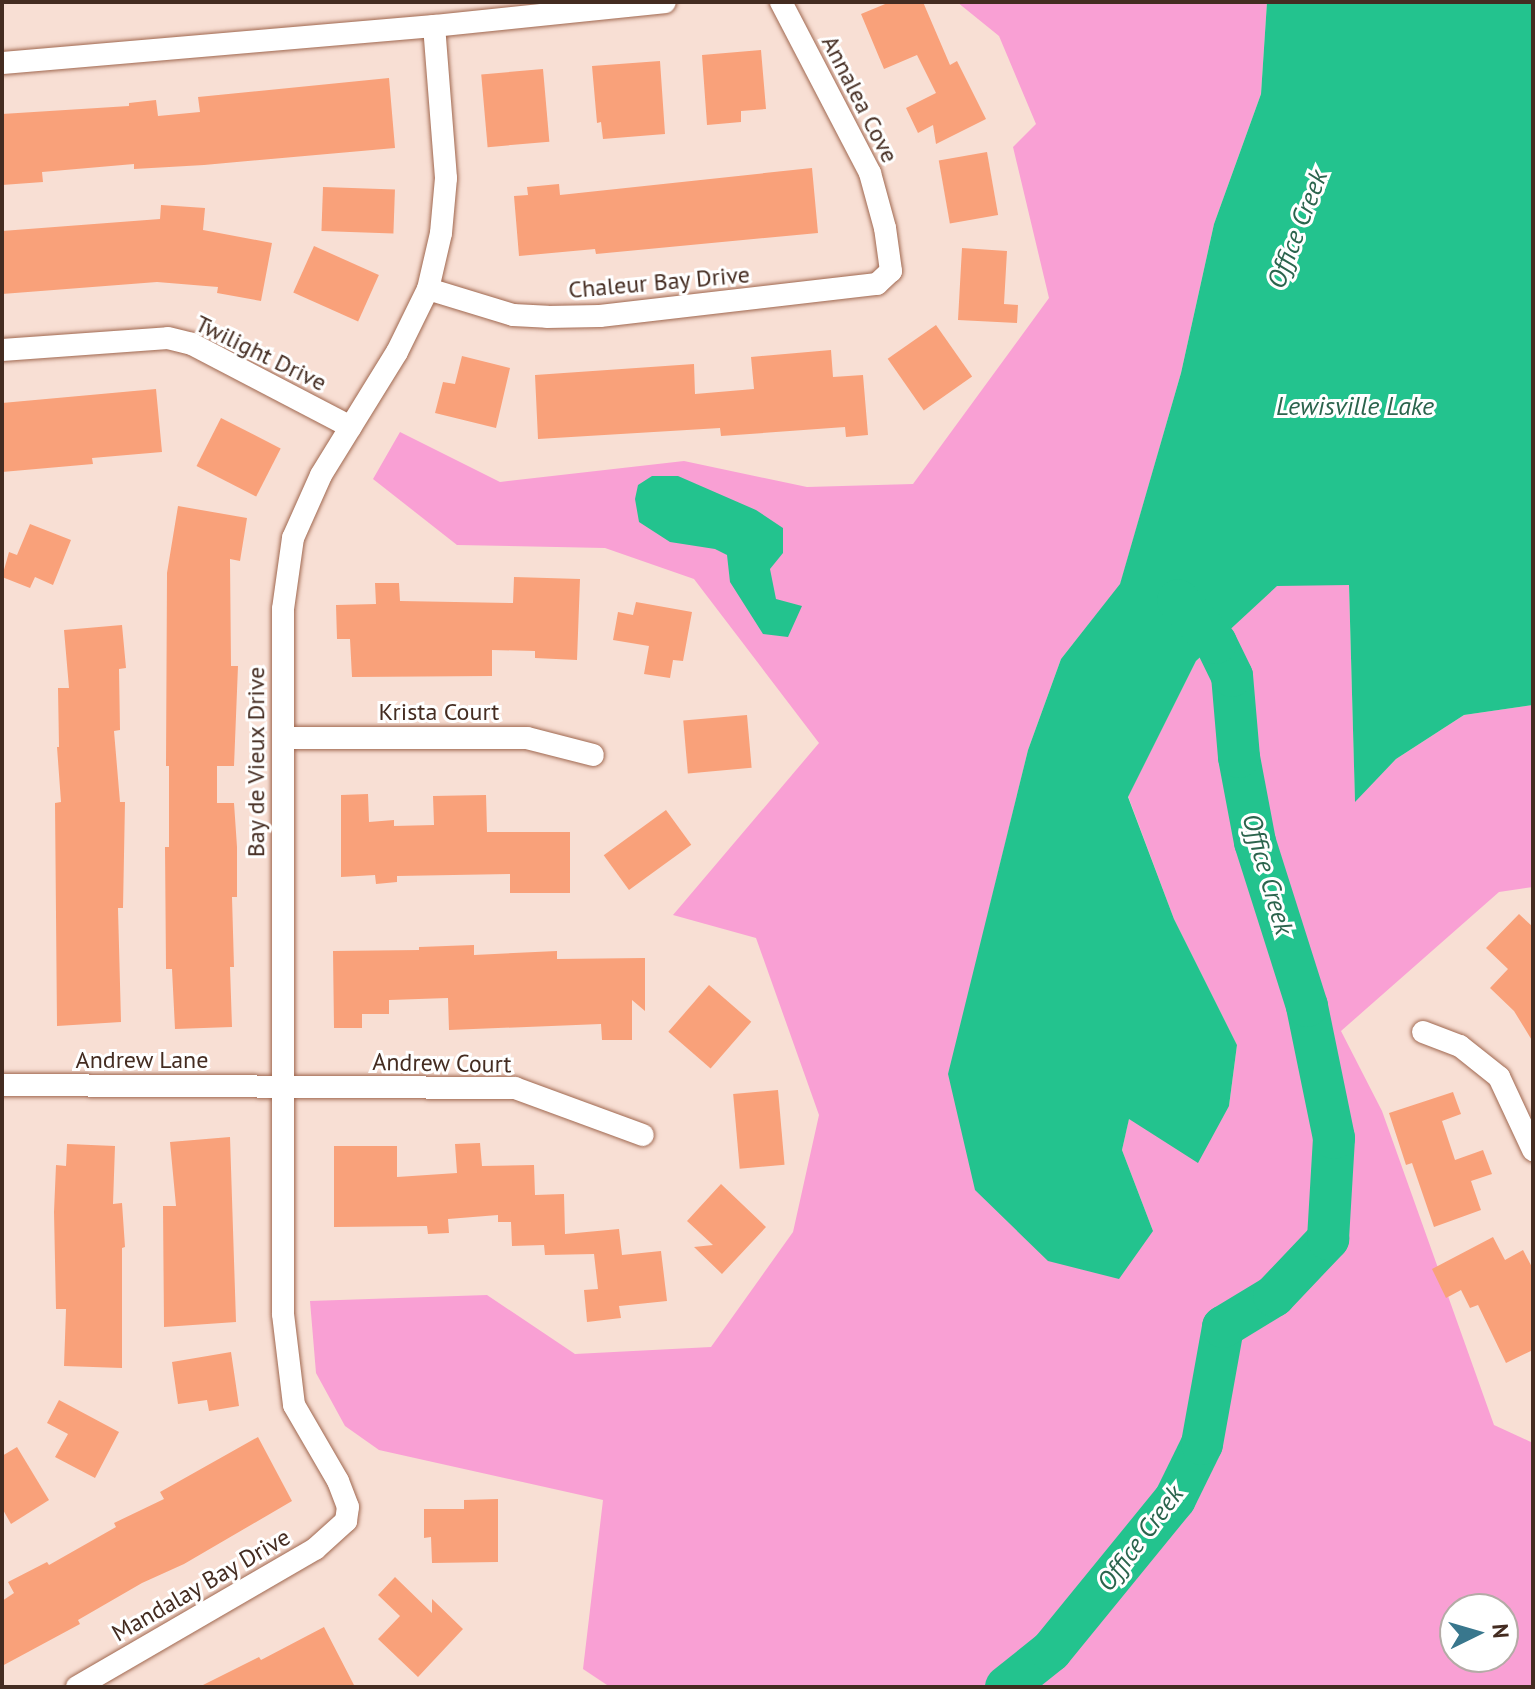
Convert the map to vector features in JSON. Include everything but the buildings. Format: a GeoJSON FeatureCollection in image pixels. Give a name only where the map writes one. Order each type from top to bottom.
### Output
{"type":"FeatureCollection","features":[{"type":"Feature","properties":{"kind":"street"},"geometry":{"type":"LineString","coordinates":[[2,63],[434,26],[665,2]]}},
{"type":"Feature","properties":{"kind":"street","name":"Annalea Cove"},"geometry":{"type":"LineString","coordinates":[[781,2],[870,173],[885,228],[891,271]]}},
{"type":"Feature","properties":{"kind":"street","name":"Bay de Vieux Drive"},"geometry":{"type":"LineString","coordinates":[[346,1521],[348,1507],[294,1405],[283,1314],[283,609],[293,538],[321,475],[397,352],[428,289],[441,233],[446,178],[434,26]]}},
{"type":"Feature","properties":{"kind":"street","name":"Chaleur Bay Drive"},"geometry":{"type":"LineString","coordinates":[[428,289],[513,315],[600,316],[841,291],[877,284],[891,271]]}},
{"type":"Feature","properties":{"kind":"street","name":"Twilight Drive"},"geometry":{"type":"LineString","coordinates":[[2,350],[168,338],[192,344],[351,427]]}},
{"type":"Feature","properties":{"kind":"street","name":"Krista Court"},"geometry":{"type":"LineString","coordinates":[[283,738],[527,738],[593,755]]}},
{"type":"Feature","properties":{"kind":"street"},"geometry":{"type":"LineString","coordinates":[[1423,1032],[1460,1046],[1499,1077],[1533,1150]]}},
{"type":"Feature","properties":{"kind":"street","name":"Andrew Lane"},"geometry":{"type":"LineString","coordinates":[[2,1085],[281,1088]]}},
{"type":"Feature","properties":{"kind":"street","name":"Andrew Court"},"geometry":{"type":"LineString","coordinates":[[281,1088],[515,1088],[643,1135]]}},
{"type":"Feature","properties":{"kind":"street","name":"Mandalay Bay Drive"},"geometry":{"type":"LineString","coordinates":[[77,1687],[315,1549],[346,1521]]}},
{"type":"Feature","properties":{"kind":"shaded area"},"geometry":{"type":"Polygon","coordinates":[[[957,2],[1267,2],[1261,94],[1214,224],[1181,373],[1120,585],[1061,659],[1028,750],[987,918],[1153,1231],[1122,1150],[1129,1118],[1229,1106],[1237,1045],[1174,919],[1128,796],[1196,661],[1277,585],[1349,585],[1355,801],[1396,759],[1464,715],[1533,705],[1533,887],[1499,892],[1341,1031],[1382,1111],[1494,1425],[1533,1443],[1533,1687],[610,1687],[583,1669],[603,1500],[379,1450],[345,1426],[316,1373],[310,1301],[487,1295],[575,1354],[711,1347],[793,1232],[819,1115],[756,938],[673,915],[819,743],[694,579],[605,548],[457,545],[373,479],[400,432],[500,482],[684,461],[807,487],[913,484],[1049,298],[1013,147],[1036,124],[999,36],[957,2]]]}},
{"type":"Feature","properties":{"kind":"water","name":"Lewisville Lake"},"geometry":{"type":"Polygon","coordinates":[[[1267,2],[1533,2],[1533,705],[1464,715],[1396,759],[1355,802],[1349,585],[1277,586],[1196,661],[1128,797],[1174,919],[1237,1045],[1229,1106],[1198,1163],[1129,1119],[1122,1150],[1153,1231],[1119,1279],[1048,1261],[975,1190],[948,1074],[1028,750],[1061,659],[1120,584],[1181,373],[1214,224],[1261,94],[1267,2]]]}},
{"type":"Feature","properties":{"kind":"water"},"geometry":{"type":"Polygon","coordinates":[[[652,476],[678,476],[756,510],[783,528],[783,553],[770,569],[776,599],[802,606],[788,637],[763,634],[730,582],[727,555],[715,549],[670,542],[639,522],[635,499],[638,485],[652,476]]]}},
{"type":"Feature","properties":{"kind":"waterway","name":"Office Creek"},"geometry":{"type":"LineString","coordinates":[[1006,1687],[1051,1651],[1175,1499],[1202,1444],[1223,1327],[1274,1296],[1328,1239],[1334,1138],[1307,1006],[1255,842],[1239,757],[1232,676],[1216,643],[1178,600]]}}]}
